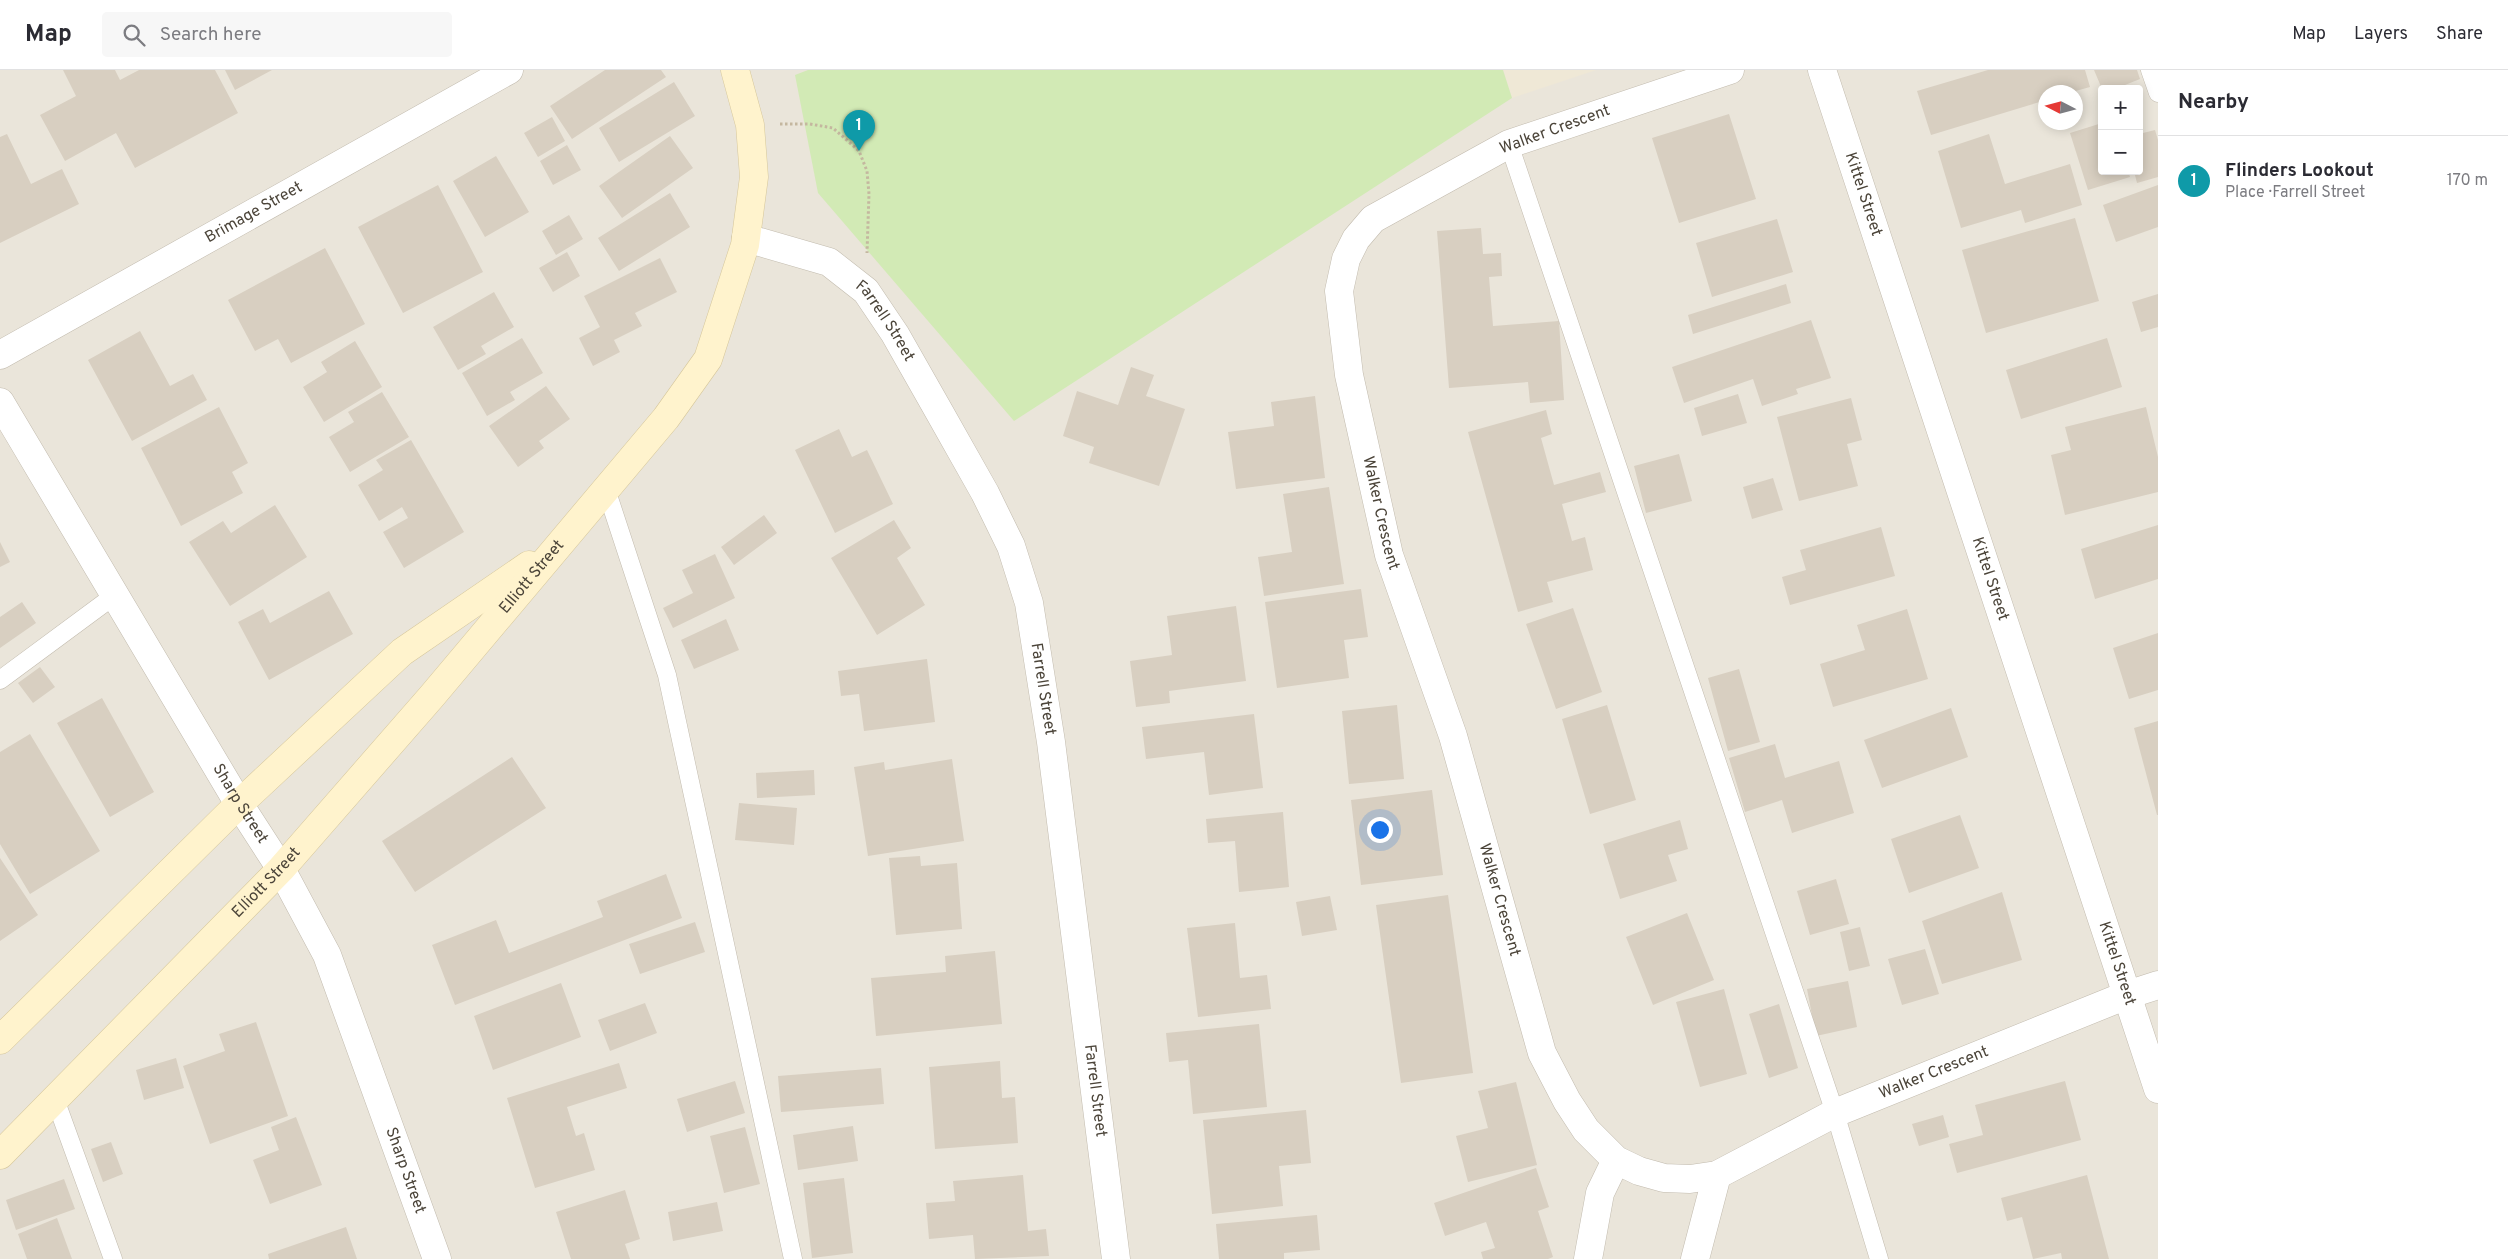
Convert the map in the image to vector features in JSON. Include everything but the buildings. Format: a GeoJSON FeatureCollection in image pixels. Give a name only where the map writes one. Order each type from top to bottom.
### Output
{"type":"FeatureCollection","features":[{"type":"Feature","properties":{"kind":"main road"},"geometry":{"type":"LineString","coordinates":[[557,546],[666,418],[708,359],[746,238],[754,178],[750,125],[735,70]]}},
{"type":"Feature","properties":{"kind":"main road","name":"Elliott Street"},"geometry":{"type":"LineString","coordinates":[[1,1038],[239,804],[402,652],[557,546]]}},
{"type":"Feature","properties":{"kind":"main road","name":"Elliott Street"},"geometry":{"type":"LineString","coordinates":[[0,1155],[281,869],[432,696],[557,546]]}},
{"type":"Feature","properties":{"kind":"street","name":"Brimage Street"},"geometry":{"type":"LineString","coordinates":[[0,355],[509,70]]}},
{"type":"Feature","properties":{"kind":"street","name":"Walker Crescent"},"geometry":{"type":"LineString","coordinates":[[1730,70],[1509,144],[1373,219],[1356,239],[1346,260],[1339,291],[1349,375],[1389,554],[1453,736],[1542,1053],[1567,1101],[1586,1130],[1616,1160],[1639,1171],[1664,1178],[1690,1179],[1717,1175],[1835,1113],[2127,995],[2158,986]]}},
{"type":"Feature","properties":{"kind":"street","name":"Kittel Street"},"geometry":{"type":"LineString","coordinates":[[1822,70],[2158,1089]]}},
{"type":"Feature","properties":{"kind":"street","name":"Farrell Street"},"geometry":{"type":"LineString","coordinates":[[746,238],[829,262],[866,291],[895,334],[985,493],[1011,546],[1029,603],[1051,742],[1116,1259]]}},
{"type":"Feature","properties":{"kind":"street","name":"Sharp Street"},"geometry":{"type":"LineString","coordinates":[[0,402],[239,804],[281,869],[327,955],[438,1259]]}},
{"type":"Feature","properties":{"kind":"street"},"geometry":{"type":"LineString","coordinates":[[1588,1259],[1600,1193],[1616,1160]]}},
{"type":"Feature","properties":{"kind":"street"},"geometry":{"type":"LineString","coordinates":[[1695,1259],[1717,1175]]}},
{"type":"Feature","properties":{"kind":"lane"},"geometry":{"type":"LineString","coordinates":[[2150,70],[2158,93]]}},
{"type":"Feature","properties":{"kind":"lane"},"geometry":{"type":"LineString","coordinates":[[1509,144],[1835,1113],[1879,1259]]}},
{"type":"Feature","properties":{"kind":"lane"},"geometry":{"type":"LineString","coordinates":[[606,489],[667,675],[794,1259]]}},
{"type":"Feature","properties":{"kind":"lane"},"geometry":{"type":"LineString","coordinates":[[0,680],[115,595]]}},
{"type":"Feature","properties":{"kind":"lane"},"geometry":{"type":"LineString","coordinates":[[55,1099],[113,1259]]}},
{"type":"Feature","properties":{"kind":"path"},"geometry":{"type":"LineString","coordinates":[[750,125],[810,124],[833,128],[859,151],[867,171],[869,194],[866,291]]}},
{"type":"Feature","properties":{"kind":"shaded area"},"geometry":{"type":"Polygon","coordinates":[[[0,70],[2158,70],[2158,1259],[0,1259],[0,70]]]}},
{"type":"Feature","properties":{"kind":"shaded area"},"geometry":{"type":"Polygon","coordinates":[[[1503,70],[1596,70],[1512,98],[1503,70]]]}},
{"type":"Feature","properties":{"kind":"green space"},"geometry":{"type":"Polygon","coordinates":[[[808,70],[1503,70],[1512,98],[1014,421],[818,193],[795,75],[808,70]]]}},
{"type":"Feature","properties":{"kind":"place","name":"Flinders Lookout"},"geometry":{"type":"Point","coordinates":[859,151]}}]}
